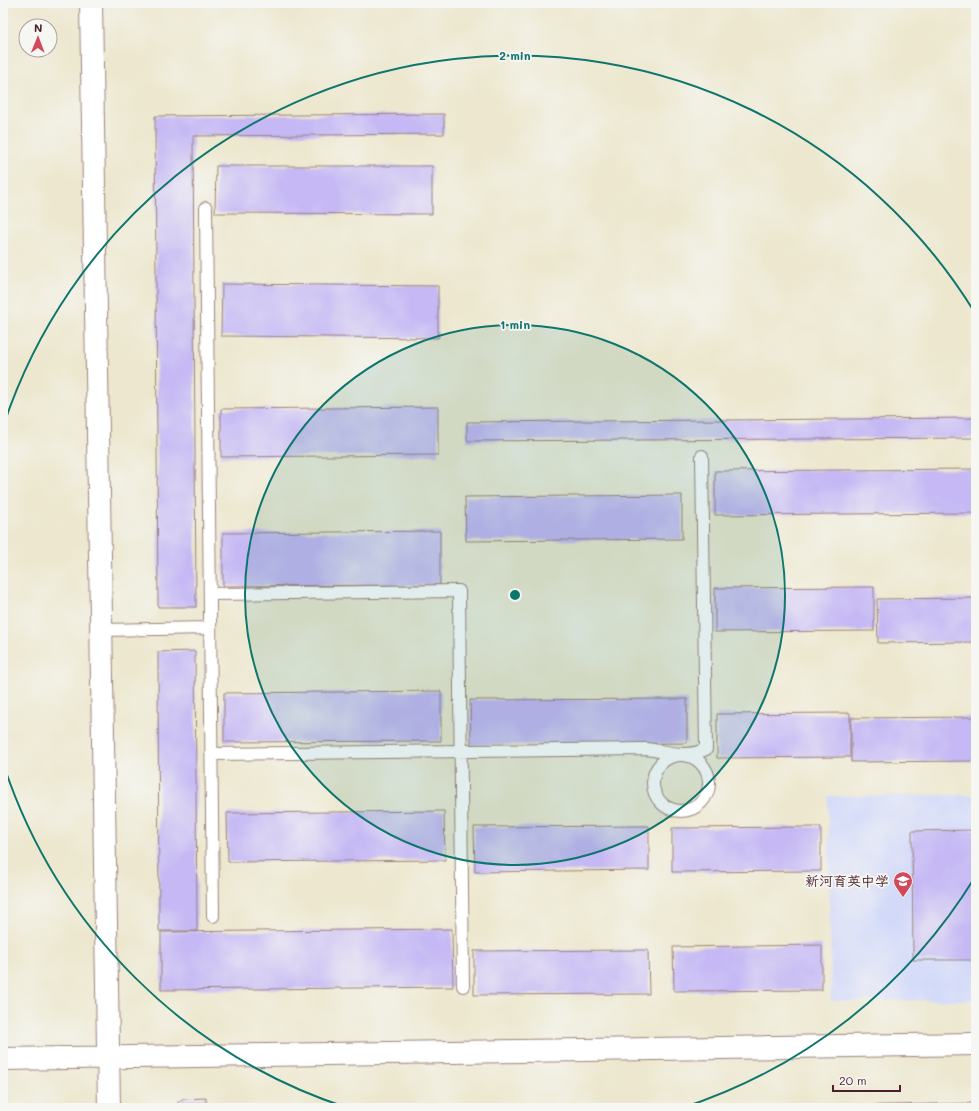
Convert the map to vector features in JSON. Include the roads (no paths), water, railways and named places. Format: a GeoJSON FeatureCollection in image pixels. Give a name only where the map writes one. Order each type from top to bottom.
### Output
{"type":"FeatureCollection","features":[{"type":"Feature","properties":{"kind":"street"},"geometry":{"type":"LineString","coordinates":[[91,3],[109,1108]]}},
{"type":"Feature","properties":{"kind":"street"},"geometry":{"type":"LineString","coordinates":[[3,1059],[976,1044]]}},
{"type":"Feature","properties":{"kind":"lane"},"geometry":{"type":"LineString","coordinates":[[206,208],[214,916]]}},
{"type":"Feature","properties":{"kind":"lane"},"geometry":{"type":"LineString","coordinates":[[212,754],[646,749],[682,755],[691,757],[700,762],[706,770],[709,779],[705,798],[698,805],[681,811],[671,809],[656,797],[653,788],[653,778],[656,768],[663,761],[672,756],[682,755],[698,753],[706,749],[702,456]]}},
{"type":"Feature","properties":{"kind":"lane"},"geometry":{"type":"LineString","coordinates":[[210,594],[459,591],[464,986]]}},
{"type":"Feature","properties":{"kind":"lane"},"geometry":{"type":"LineString","coordinates":[[101,630],[210,628]]}},
{"type":"Feature","properties":{"kind":"place","name":"新河育英中学"},"geometry":{"type":"Point","coordinates":[903,898]}}]}
